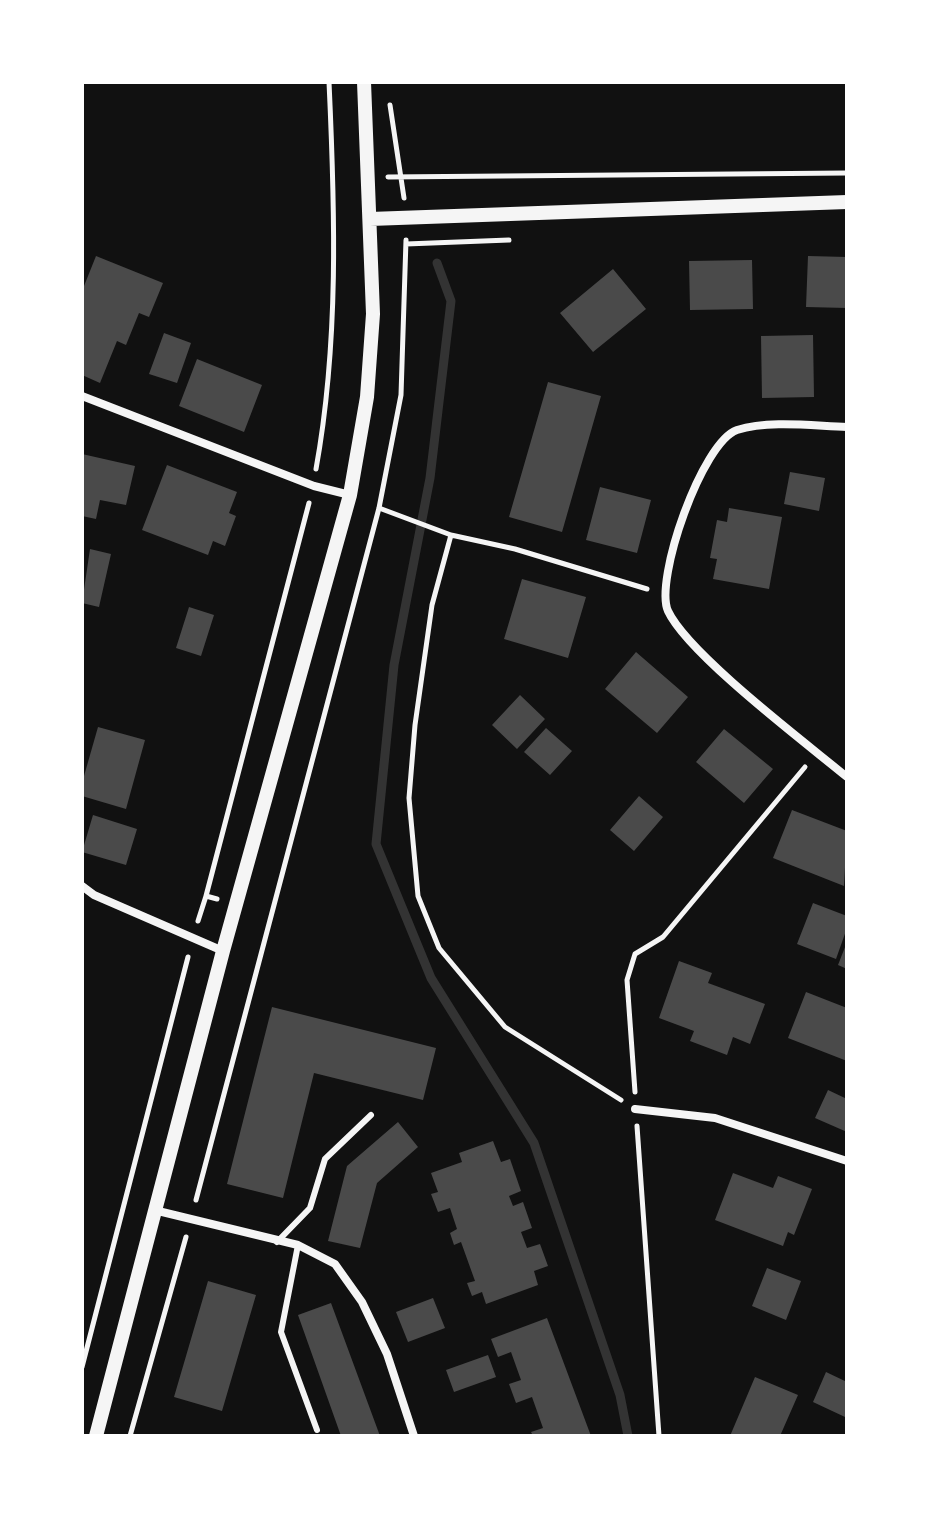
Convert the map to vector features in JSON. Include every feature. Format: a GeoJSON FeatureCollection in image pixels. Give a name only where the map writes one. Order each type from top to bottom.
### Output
{"type":"FeatureCollection","features":[{"type":"Feature","properties":{"kind":"street"},"geometry":{"type":"LineString","coordinates":[[96,1436],[158,1211],[223,951],[350,495],[367,397],[371,342],[364,82]]}},
{"type":"Feature","properties":{"kind":"street"},"geometry":{"type":"LineString","coordinates":[[370,219],[847,202]]}},
{"type":"Feature","properties":{"kind":"street"},"geometry":{"type":"LineString","coordinates":[[82,396],[314,486],[350,495]]}},
{"type":"Feature","properties":{"kind":"street"},"geometry":{"type":"LineString","coordinates":[[847,427],[768,426],[735,431],[713,451],[696,478],[664,588],[668,610],[690,641],[847,777]]}},
{"type":"Feature","properties":{"kind":"street"},"geometry":{"type":"LineString","coordinates":[[82,886],[94,895],[223,951]]}},
{"type":"Feature","properties":{"kind":"street"},"geometry":{"type":"LineString","coordinates":[[635,1109],[715,1118],[847,1161]]}},
{"type":"Feature","properties":{"kind":"street"},"geometry":{"type":"LineString","coordinates":[[158,1211],[298,1245],[335,1264],[362,1302],[387,1354],[414,1436]]}},
{"type":"Feature","properties":{"kind":"lane"},"geometry":{"type":"LineString","coordinates":[[277,1242],[310,1208],[325,1159],[371,1115]]}},
{"type":"Feature","properties":{"kind":"lane"},"geometry":{"type":"LineString","coordinates":[[298,1245],[281,1332],[317,1430]]}},
{"type":"Feature","properties":{"kind":"path"},"geometry":{"type":"LineString","coordinates":[[130,1436],[191,1219],[379,508],[401,395],[406,218],[402,175],[388,98]]}},
{"type":"Feature","properties":{"kind":"path"},"geometry":{"type":"LineString","coordinates":[[334,183],[402,175],[847,173]]}},
{"type":"Feature","properties":{"kind":"path"},"geometry":{"type":"LineString","coordinates":[[379,508],[451,535],[515,549],[631,582],[666,597]]}},
{"type":"Feature","properties":{"kind":"path"},"geometry":{"type":"LineString","coordinates":[[451,535],[432,605],[415,725],[409,798],[418,896],[439,948],[505,1027],[635,1109]]}},
{"type":"Feature","properties":{"kind":"path"},"geometry":{"type":"LineString","coordinates":[[659,1436],[627,980],[635,954],[663,937],[817,752]]}},
{"type":"Feature","properties":{"kind":"path"},"geometry":{"type":"LineString","coordinates":[[82,1367],[206,896],[271,914]]}},
{"type":"Feature","properties":{"kind":"building"},"geometry":{"type":"Polygon","coordinates":[[[96,256],[163,283],[149,317],[139,313],[126,345],[117,341],[100,383],[82,375],[82,291],[96,256]]]}},
{"type":"Feature","properties":{"kind":"building"},"geometry":{"type":"Polygon","coordinates":[[[808,256],[847,257],[847,308],[806,307],[808,256]]]}},
{"type":"Feature","properties":{"kind":"building"},"geometry":{"type":"Polygon","coordinates":[[[752,260],[753,309],[690,310],[689,261],[752,260]]]}},
{"type":"Feature","properties":{"kind":"building"},"geometry":{"type":"Polygon","coordinates":[[[613,269],[646,309],[593,352],[560,313],[613,269]]]}},
{"type":"Feature","properties":{"kind":"building"},"geometry":{"type":"Polygon","coordinates":[[[164,333],[191,343],[177,383],[149,374],[164,333]]]}},
{"type":"Feature","properties":{"kind":"building"},"geometry":{"type":"Polygon","coordinates":[[[813,335],[814,397],[762,398],[761,336],[813,335]]]}},
{"type":"Feature","properties":{"kind":"building"},"geometry":{"type":"Polygon","coordinates":[[[197,359],[262,385],[244,432],[179,406],[197,359]]]}},
{"type":"Feature","properties":{"kind":"building"},"geometry":{"type":"Polygon","coordinates":[[[548,382],[601,396],[562,532],[509,517],[548,382]]]}},
{"type":"Feature","properties":{"kind":"building"},"geometry":{"type":"Polygon","coordinates":[[[82,454],[135,466],[126,505],[100,500],[96,519],[82,516],[82,454]]]}},
{"type":"Feature","properties":{"kind":"building"},"geometry":{"type":"Polygon","coordinates":[[[167,465],[237,492],[229,513],[236,516],[225,546],[213,541],[208,555],[142,530],[167,465]]]}},
{"type":"Feature","properties":{"kind":"building"},"geometry":{"type":"Polygon","coordinates":[[[790,472],[825,478],[819,511],[784,504],[790,472]]]}},
{"type":"Feature","properties":{"kind":"building"},"geometry":{"type":"Polygon","coordinates":[[[600,487],[651,500],[637,553],[586,540],[600,487]]]}},
{"type":"Feature","properties":{"kind":"building"},"geometry":{"type":"Polygon","coordinates":[[[729,508],[782,517],[769,589],[713,579],[717,559],[710,558],[717,520],[727,522],[729,508]]]}},
{"type":"Feature","properties":{"kind":"building"},"geometry":{"type":"Polygon","coordinates":[[[90,549],[111,554],[99,607],[82,603],[90,549]]]}},
{"type":"Feature","properties":{"kind":"building"},"geometry":{"type":"Polygon","coordinates":[[[522,579],[586,597],[568,658],[504,639],[522,579]]]}},
{"type":"Feature","properties":{"kind":"building"},"geometry":{"type":"Polygon","coordinates":[[[189,607],[214,615],[201,656],[176,648],[189,607]]]}},
{"type":"Feature","properties":{"kind":"building"},"geometry":{"type":"Polygon","coordinates":[[[636,652],[688,697],[657,733],[605,689],[636,652]]]}},
{"type":"Feature","properties":{"kind":"building"},"geometry":{"type":"Polygon","coordinates":[[[520,695],[545,719],[517,749],[492,725],[520,695]]]}},
{"type":"Feature","properties":{"kind":"building"},"geometry":{"type":"Polygon","coordinates":[[[98,727],[145,740],[126,809],[82,796],[82,783],[98,727]]]}},
{"type":"Feature","properties":{"kind":"building"},"geometry":{"type":"Polygon","coordinates":[[[546,728],[572,751],[550,775],[524,752],[546,728]]]}},
{"type":"Feature","properties":{"kind":"building"},"geometry":{"type":"Polygon","coordinates":[[[724,729],[773,769],[744,803],[696,762],[724,729]]]}},
{"type":"Feature","properties":{"kind":"building"},"geometry":{"type":"Polygon","coordinates":[[[639,796],[663,817],[634,851],[610,830],[639,796]]]}},
{"type":"Feature","properties":{"kind":"building"},"geometry":{"type":"Polygon","coordinates":[[[792,810],[847,831],[844,886],[773,858],[792,810]]]}},
{"type":"Feature","properties":{"kind":"building"},"geometry":{"type":"Polygon","coordinates":[[[93,815],[137,829],[126,865],[82,852],[93,815]]]}},
{"type":"Feature","properties":{"kind":"building"},"geometry":{"type":"Polygon","coordinates":[[[813,903],[847,916],[847,928],[836,959],[797,944],[813,903]]]}},
{"type":"Feature","properties":{"kind":"building"},"geometry":{"type":"Polygon","coordinates":[[[847,942],[847,969],[838,965],[847,942]]]}},
{"type":"Feature","properties":{"kind":"building"},"geometry":{"type":"Polygon","coordinates":[[[679,961],[712,973],[708,983],[765,1004],[750,1044],[733,1037],[727,1055],[690,1041],[694,1031],[659,1018],[679,961]]]}},
{"type":"Feature","properties":{"kind":"building"},"geometry":{"type":"Polygon","coordinates":[[[806,992],[847,1008],[847,1061],[788,1038],[806,992]]]}},
{"type":"Feature","properties":{"kind":"building"},"geometry":{"type":"Polygon","coordinates":[[[272,1007],[436,1048],[423,1100],[314,1073],[283,1198],[227,1184],[272,1007]]]}},
{"type":"Feature","properties":{"kind":"building"},"geometry":{"type":"Polygon","coordinates":[[[828,1090],[847,1099],[847,1132],[815,1118],[828,1090]]]}},
{"type":"Feature","properties":{"kind":"building"},"geometry":{"type":"Polygon","coordinates":[[[398,1122],[418,1147],[377,1183],[360,1248],[328,1241],[347,1166],[398,1122]]]}},
{"type":"Feature","properties":{"kind":"building"},"geometry":{"type":"Polygon","coordinates":[[[493,1141],[501,1162],[510,1159],[521,1191],[509,1196],[513,1206],[523,1202],[532,1228],[521,1232],[527,1248],[540,1244],[548,1266],[534,1271],[538,1285],[486,1304],[482,1292],[472,1296],[467,1283],[475,1281],[461,1242],[454,1245],[450,1233],[457,1229],[450,1208],[438,1212],[431,1194],[438,1192],[431,1173],[462,1162],[459,1153],[493,1141]]]}},
{"type":"Feature","properties":{"kind":"building"},"geometry":{"type":"Polygon","coordinates":[[[733,1173],[773,1188],[778,1176],[812,1189],[794,1235],[788,1232],[783,1246],[715,1220],[733,1173]]]}},
{"type":"Feature","properties":{"kind":"building"},"geometry":{"type":"Polygon","coordinates":[[[767,1268],[801,1281],[786,1320],[752,1306],[767,1268]]]}},
{"type":"Feature","properties":{"kind":"building"},"geometry":{"type":"Polygon","coordinates":[[[208,1281],[256,1295],[222,1411],[174,1397],[208,1281]]]}},
{"type":"Feature","properties":{"kind":"building"},"geometry":{"type":"Polygon","coordinates":[[[433,1298],[445,1328],[408,1342],[396,1312],[433,1298]]]}},
{"type":"Feature","properties":{"kind":"building"},"geometry":{"type":"Polygon","coordinates":[[[331,1303],[380,1436],[341,1436],[298,1315],[331,1303]]]}},
{"type":"Feature","properties":{"kind":"building"},"geometry":{"type":"Polygon","coordinates":[[[547,1318],[591,1436],[533,1436],[531,1432],[543,1428],[532,1397],[516,1403],[509,1384],[521,1380],[511,1352],[498,1357],[491,1339],[547,1318]]]}},
{"type":"Feature","properties":{"kind":"building"},"geometry":{"type":"Polygon","coordinates":[[[488,1355],[496,1377],[454,1392],[446,1370],[488,1355]]]}},
{"type":"Feature","properties":{"kind":"building"},"geometry":{"type":"Polygon","coordinates":[[[826,1372],[847,1382],[845,1417],[813,1402],[826,1372]]]}},
{"type":"Feature","properties":{"kind":"building"},"geometry":{"type":"Polygon","coordinates":[[[755,1377],[798,1395],[780,1436],[730,1436],[755,1377]]]}},
{"type":"Feature","properties":{"kind":"waterway"},"geometry":{"type":"LineString","coordinates":[[437,263],[451,301],[430,478],[394,665],[376,844],[431,978],[534,1143],[620,1395],[628,1436]]}}]}
